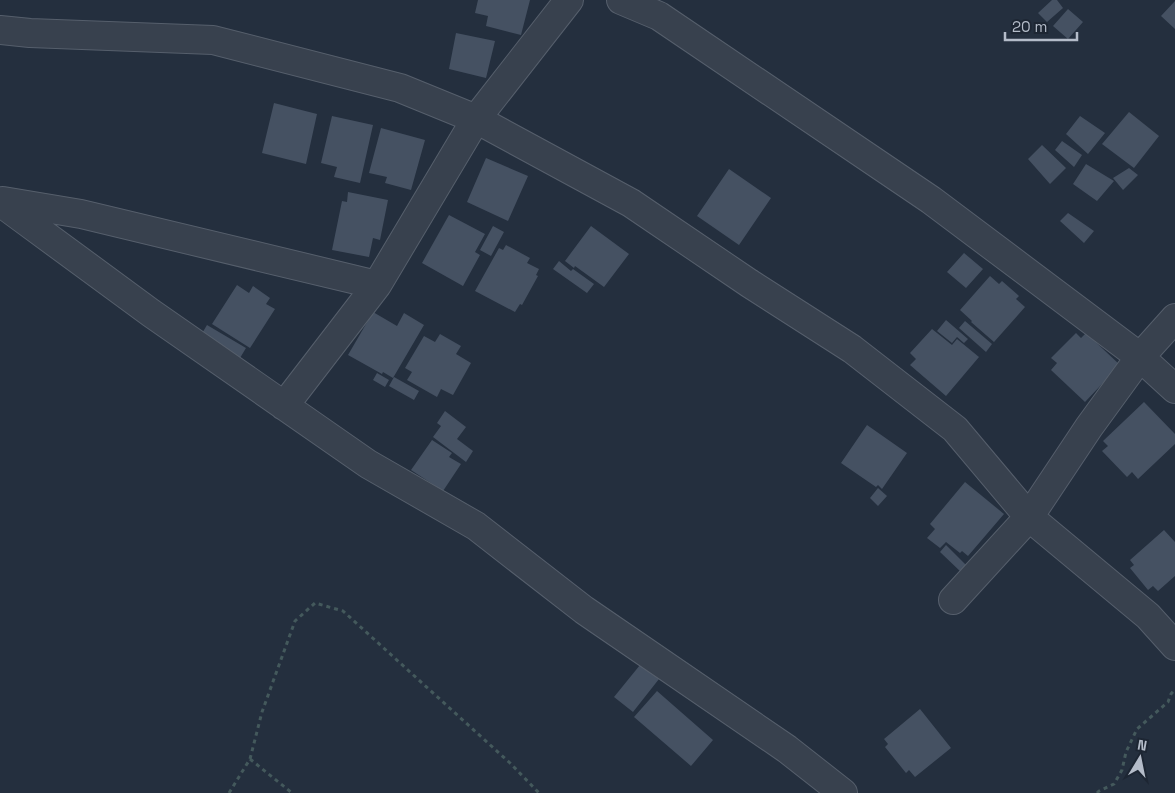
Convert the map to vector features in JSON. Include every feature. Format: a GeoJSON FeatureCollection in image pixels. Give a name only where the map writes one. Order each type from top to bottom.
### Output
{"type":"FeatureCollection","features":[{"type":"Feature","properties":{"kind":"street"},"geometry":{"type":"LineString","coordinates":[[284,406],[377,285],[476,119],[569,0]]}},
{"type":"Feature","properties":{"kind":"street"},"geometry":{"type":"LineString","coordinates":[[621,0],[659,16],[931,200],[1140,357],[1175,389]]}},
{"type":"Feature","properties":{"kind":"street"},"geometry":{"type":"LineString","coordinates":[[0,30],[30,33],[213,40],[400,88],[476,119],[631,203],[749,283],[852,349],[955,429],[1029,517],[1148,616],[1175,646]]}},
{"type":"Feature","properties":{"kind":"street"},"geometry":{"type":"LineString","coordinates":[[0,201],[81,214],[377,285]]}},
{"type":"Feature","properties":{"kind":"street"},"geometry":{"type":"LineString","coordinates":[[0,201],[151,314],[368,464],[476,526],[584,610],[787,749],[843,793]]}},
{"type":"Feature","properties":{"kind":"street"},"geometry":{"type":"LineString","coordinates":[[953,600],[1029,517],[1089,427],[1140,357],[1175,318]]}},
{"type":"Feature","properties":{"kind":"path"},"geometry":{"type":"LineString","coordinates":[[229,793],[250,759],[262,712],[295,621],[315,603],[342,610],[510,763],[539,793]]}},
{"type":"Feature","properties":{"kind":"path"},"geometry":{"type":"LineString","coordinates":[[1096,793],[1114,784],[1122,770],[1126,752],[1137,729],[1168,702],[1175,689]]}},
{"type":"Feature","properties":{"kind":"path"},"geometry":{"type":"LineString","coordinates":[[250,759],[292,793]]}},
{"type":"Feature","properties":{"kind":"building"},"geometry":{"type":"Polygon","coordinates":[[[478,0],[530,0],[521,35],[486,26],[488,16],[475,13],[478,0]]]}},
{"type":"Feature","properties":{"kind":"building"},"geometry":{"type":"Polygon","coordinates":[[[1052,0],[1057,0],[1063,8],[1047,22],[1038,13],[1052,0]]]}},
{"type":"Feature","properties":{"kind":"building"},"geometry":{"type":"Polygon","coordinates":[[[1175,1],[1175,29],[1161,16],[1175,1]]]}},
{"type":"Feature","properties":{"kind":"building"},"geometry":{"type":"Polygon","coordinates":[[[1068,9],[1083,22],[1068,39],[1053,26],[1068,9]]]}},
{"type":"Feature","properties":{"kind":"building"},"geometry":{"type":"Polygon","coordinates":[[[456,33],[495,41],[486,78],[449,69],[456,33]]]}},
{"type":"Feature","properties":{"kind":"building"},"geometry":{"type":"Polygon","coordinates":[[[274,103],[317,114],[306,164],[262,153],[274,103]]]}},
{"type":"Feature","properties":{"kind":"building"},"geometry":{"type":"Polygon","coordinates":[[[1129,112],[1159,136],[1134,168],[1102,144],[1129,112]]]}},
{"type":"Feature","properties":{"kind":"building"},"geometry":{"type":"Polygon","coordinates":[[[332,116],[373,125],[360,183],[334,177],[337,167],[321,163],[332,116]]]}},
{"type":"Feature","properties":{"kind":"building"},"geometry":{"type":"Polygon","coordinates":[[[1080,116],[1105,133],[1088,154],[1066,134],[1080,116]]]}},
{"type":"Feature","properties":{"kind":"building"},"geometry":{"type":"Polygon","coordinates":[[[381,128],[425,140],[411,190],[385,183],[387,177],[369,173],[381,128]]]}},
{"type":"Feature","properties":{"kind":"building"},"geometry":{"type":"Polygon","coordinates":[[[1062,141],[1082,155],[1074,167],[1055,150],[1062,141]]]}},
{"type":"Feature","properties":{"kind":"building"},"geometry":{"type":"Polygon","coordinates":[[[1042,145],[1066,168],[1050,184],[1028,159],[1042,145]]]}},
{"type":"Feature","properties":{"kind":"building"},"geometry":{"type":"Polygon","coordinates":[[[486,158],[528,176],[508,221],[467,202],[486,158]]]}},
{"type":"Feature","properties":{"kind":"building"},"geometry":{"type":"Polygon","coordinates":[[[1086,164],[1114,181],[1097,201],[1073,184],[1086,164]]]}},
{"type":"Feature","properties":{"kind":"building"},"geometry":{"type":"Polygon","coordinates":[[[1129,168],[1138,175],[1123,190],[1113,178],[1129,168]]]}},
{"type":"Feature","properties":{"kind":"building"},"geometry":{"type":"Polygon","coordinates":[[[729,169],[771,198],[739,245],[697,216],[729,169]]]}},
{"type":"Feature","properties":{"kind":"building"},"geometry":{"type":"Polygon","coordinates":[[[348,192],[388,200],[380,240],[373,238],[369,257],[332,250],[342,201],[347,202],[348,192]]]}},
{"type":"Feature","properties":{"kind":"building"},"geometry":{"type":"Polygon","coordinates":[[[1068,213],[1094,231],[1084,243],[1060,221],[1068,213]]]}},
{"type":"Feature","properties":{"kind":"building"},"geometry":{"type":"Polygon","coordinates":[[[449,215],[485,234],[475,252],[480,255],[463,286],[422,263],[449,215]]]}},
{"type":"Feature","properties":{"kind":"building"},"geometry":{"type":"Polygon","coordinates":[[[493,226],[504,232],[491,256],[480,250],[493,226]]]}},
{"type":"Feature","properties":{"kind":"building"},"geometry":{"type":"Polygon","coordinates":[[[591,226],[629,254],[604,287],[565,261],[591,226]]]}},
{"type":"Feature","properties":{"kind":"building"},"geometry":{"type":"Polygon","coordinates":[[[506,245],[530,258],[527,263],[539,269],[536,275],[538,276],[522,305],[520,304],[515,312],[475,291],[499,248],[503,250],[506,245]]]}},
{"type":"Feature","properties":{"kind":"building"},"geometry":{"type":"Polygon","coordinates":[[[964,253],[983,269],[966,288],[947,272],[964,253]]]}},
{"type":"Feature","properties":{"kind":"building"},"geometry":{"type":"Polygon","coordinates":[[[559,261],[571,271],[573,269],[594,284],[587,293],[553,269],[559,261]]]}},
{"type":"Feature","properties":{"kind":"building"},"geometry":{"type":"Polygon","coordinates":[[[990,276],[999,284],[1002,281],[1019,296],[1016,299],[1025,307],[994,342],[960,310],[990,276]]]}},
{"type":"Feature","properties":{"kind":"building"},"geometry":{"type":"Polygon","coordinates":[[[237,285],[249,293],[253,286],[270,298],[266,304],[275,309],[250,348],[212,324],[237,285]]]}},
{"type":"Feature","properties":{"kind":"building"},"geometry":{"type":"Polygon","coordinates":[[[373,312],[397,326],[404,313],[424,325],[393,378],[348,355],[373,312]]]}},
{"type":"Feature","properties":{"kind":"building"},"geometry":{"type":"Polygon","coordinates":[[[946,320],[968,339],[964,343],[957,337],[952,343],[937,331],[946,320]]]}},
{"type":"Feature","properties":{"kind":"building"},"geometry":{"type":"Polygon","coordinates":[[[965,321],[992,344],[986,352],[959,328],[965,321]]]}},
{"type":"Feature","properties":{"kind":"building"},"geometry":{"type":"Polygon","coordinates":[[[207,325],[246,348],[240,358],[201,335],[207,325]]]}},
{"type":"Feature","properties":{"kind":"building"},"geometry":{"type":"Polygon","coordinates":[[[932,329],[952,345],[957,339],[979,357],[946,396],[910,365],[916,359],[910,353],[932,329]]]}},
{"type":"Feature","properties":{"kind":"building"},"geometry":{"type":"Polygon","coordinates":[[[1076,333],[1081,338],[1086,333],[1120,365],[1085,402],[1051,370],[1057,363],[1051,358],[1076,333]]]}},
{"type":"Feature","properties":{"kind":"building"},"geometry":{"type":"Polygon","coordinates":[[[440,334],[461,346],[456,354],[471,363],[453,395],[441,389],[437,397],[407,380],[412,372],[405,368],[424,336],[435,342],[440,334]]]}},
{"type":"Feature","properties":{"kind":"building"},"geometry":{"type":"Polygon","coordinates":[[[377,373],[389,380],[385,387],[373,380],[377,373]]]}},
{"type":"Feature","properties":{"kind":"building"},"geometry":{"type":"Polygon","coordinates":[[[394,377],[419,391],[414,400],[389,386],[394,377]]]}},
{"type":"Feature","properties":{"kind":"building"},"geometry":{"type":"Polygon","coordinates":[[[1144,402],[1175,434],[1175,444],[1138,479],[1132,472],[1127,477],[1102,451],[1108,446],[1103,441],[1144,402]]]}},
{"type":"Feature","properties":{"kind":"building"},"geometry":{"type":"Polygon","coordinates":[[[445,411],[466,427],[457,439],[473,451],[466,462],[433,437],[441,426],[437,423],[445,411]]]}},
{"type":"Feature","properties":{"kind":"building"},"geometry":{"type":"Polygon","coordinates":[[[867,425],[907,453],[882,489],[878,485],[876,487],[841,463],[867,425]]]}},
{"type":"Feature","properties":{"kind":"building"},"geometry":{"type":"Polygon","coordinates":[[[432,440],[452,453],[449,457],[461,464],[443,491],[411,470],[432,440]]]}},
{"type":"Feature","properties":{"kind":"building"},"geometry":{"type":"Polygon","coordinates":[[[965,482],[1004,514],[968,556],[962,551],[960,553],[946,542],[940,548],[927,538],[935,529],[930,524],[965,482]]]}},
{"type":"Feature","properties":{"kind":"building"},"geometry":{"type":"Polygon","coordinates":[[[878,488],[887,496],[878,506],[870,498],[878,488]]]}},
{"type":"Feature","properties":{"kind":"building"},"geometry":{"type":"Polygon","coordinates":[[[1164,530],[1175,542],[1175,576],[1158,591],[1153,586],[1148,590],[1130,568],[1134,565],[1130,560],[1164,530]]]}},
{"type":"Feature","properties":{"kind":"building"},"geometry":{"type":"Polygon","coordinates":[[[946,545],[968,567],[962,573],[940,552],[946,545]]]}},
{"type":"Feature","properties":{"kind":"building"},"geometry":{"type":"Polygon","coordinates":[[[640,665],[659,679],[633,712],[614,697],[640,665]]]}},
{"type":"Feature","properties":{"kind":"building"},"geometry":{"type":"Polygon","coordinates":[[[657,691],[713,740],[691,766],[634,717],[657,691]]]}},
{"type":"Feature","properties":{"kind":"building"},"geometry":{"type":"Polygon","coordinates":[[[920,709],[951,748],[915,777],[909,770],[906,773],[885,747],[888,744],[884,739],[920,709]]]}}]}
